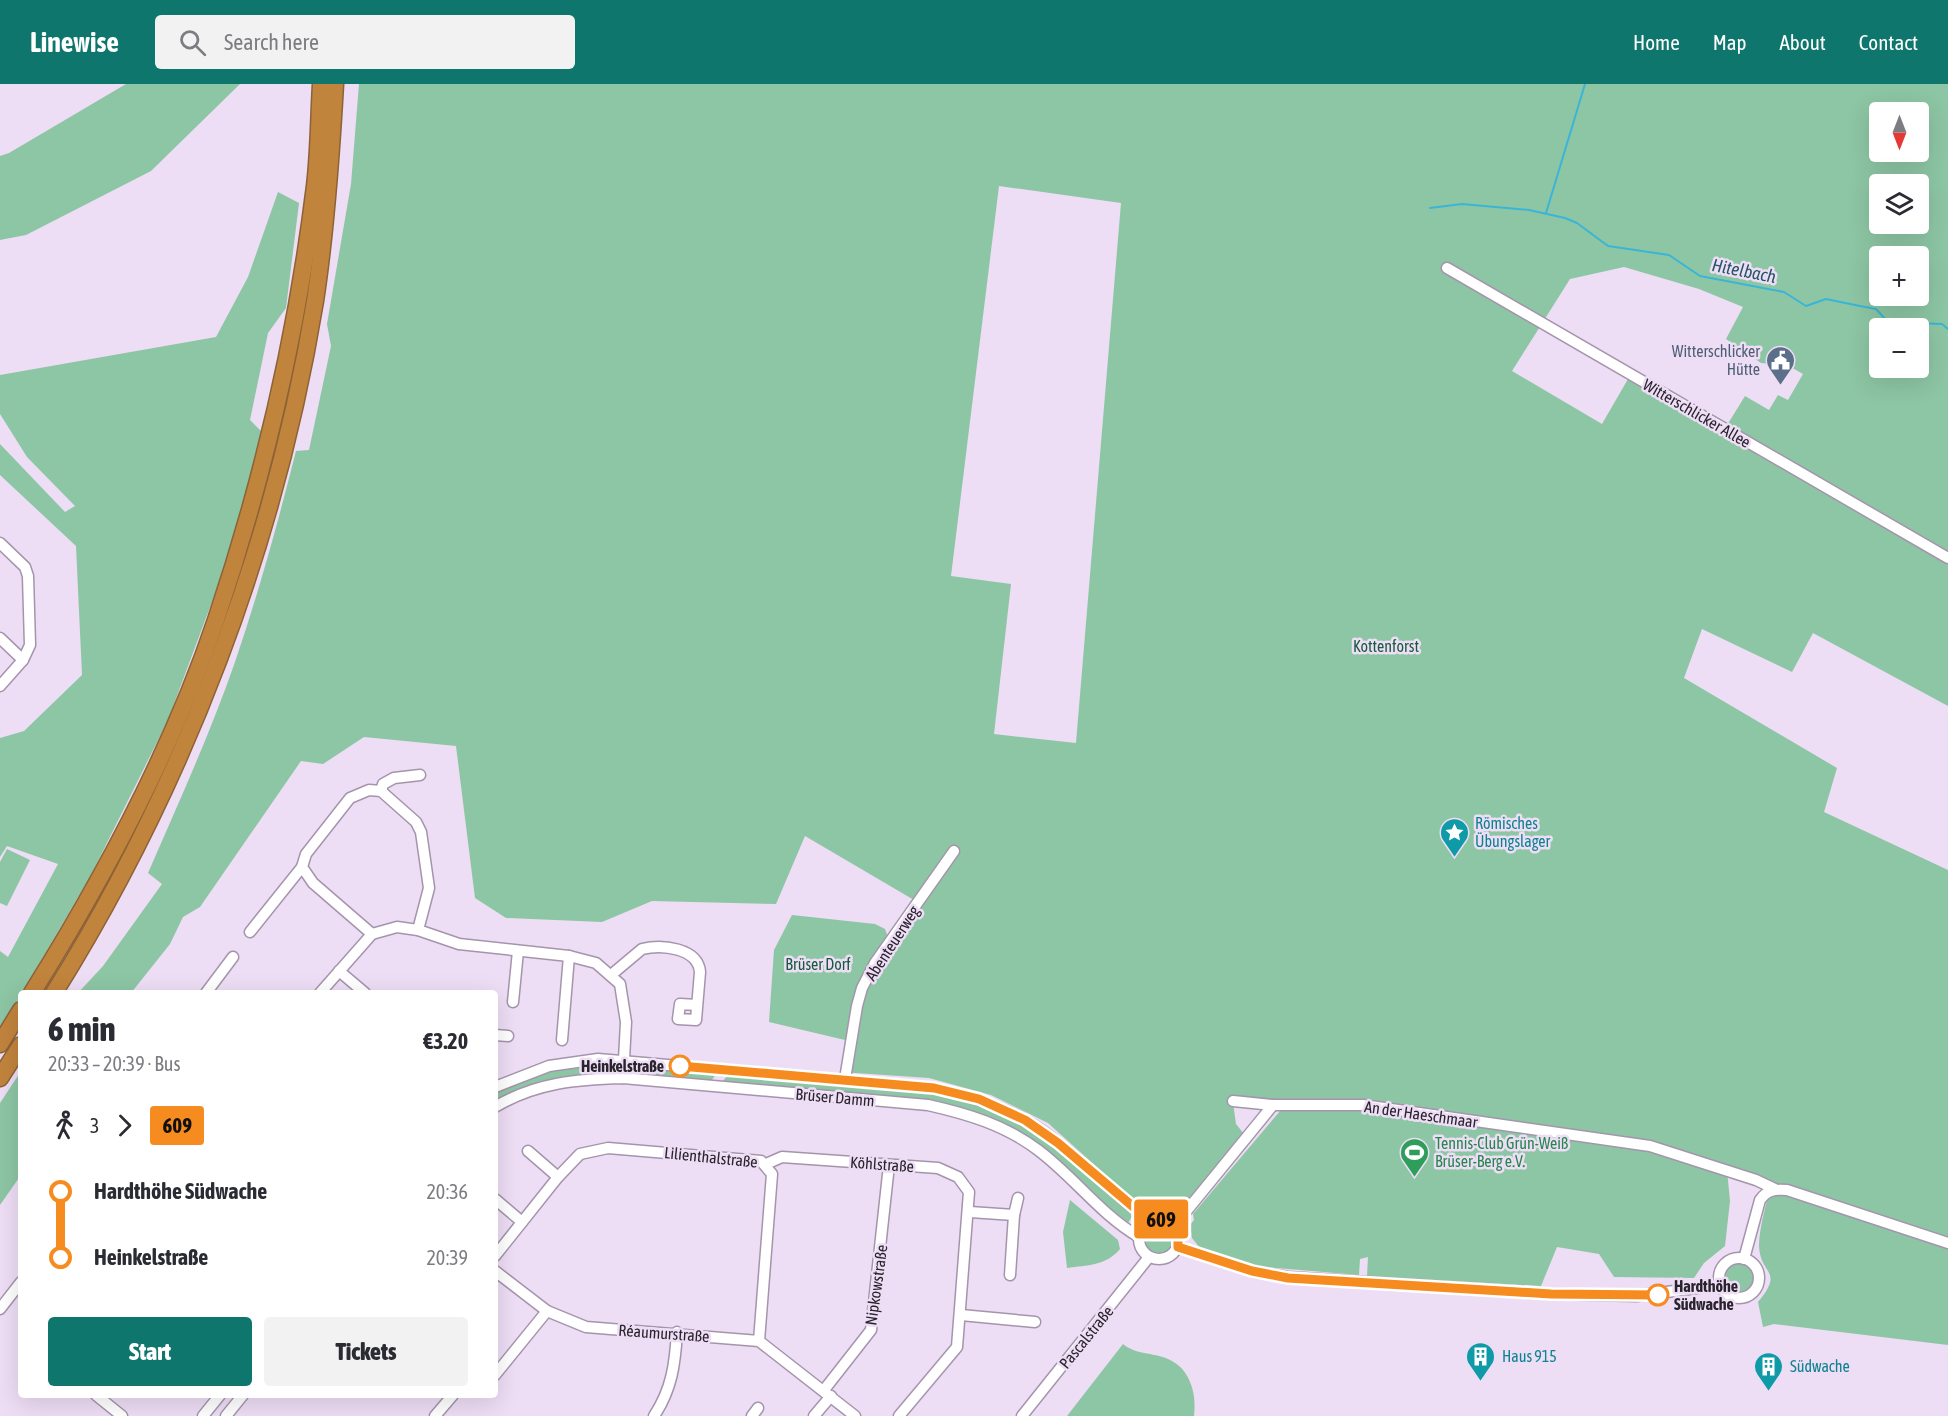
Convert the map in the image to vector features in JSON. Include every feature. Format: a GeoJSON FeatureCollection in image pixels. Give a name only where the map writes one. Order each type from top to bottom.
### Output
{"type":"FeatureCollection","features":[{"type":"Feature","properties":{"kind":"highway"},"geometry":{"type":"LineString","coordinates":[[34,990],[101,878],[177,718],[215,622],[249,513],[287,350],[315,185],[321,84]]}},
{"type":"Feature","properties":{"kind":"highway"},"geometry":{"type":"LineString","coordinates":[[56,990],[83,946],[157,806],[225,646],[266,517],[291,419],[315,300],[329,184],[335,84]]}},
{"type":"Feature","properties":{"kind":"highway"},"geometry":{"type":"LineString","coordinates":[[0,1044],[18,1015]]}},
{"type":"Feature","properties":{"kind":"highway"},"geometry":{"type":"LineString","coordinates":[[0,1078],[18,1050]]}},
{"type":"Feature","properties":{"kind":"street","name":"Witterschlicker Allee"},"geometry":{"type":"LineString","coordinates":[[1447,268],[1948,558]]}},
{"type":"Feature","properties":{"kind":"street"},"geometry":{"type":"LineString","coordinates":[[0,543],[25,567],[28,576],[30,645],[23,660],[0,687]]}},
{"type":"Feature","properties":{"kind":"street"},"geometry":{"type":"LineString","coordinates":[[0,638],[23,660]]}},
{"type":"Feature","properties":{"kind":"street"},"geometry":{"type":"LineString","coordinates":[[381,792],[383,784],[394,778],[420,775]]}},
{"type":"Feature","properties":{"kind":"street"},"geometry":{"type":"LineString","coordinates":[[250,932],[302,867],[306,854],[350,798],[369,790],[381,792],[416,822],[422,832],[429,888],[418,930]]}},
{"type":"Feature","properties":{"kind":"street","name":"Abenteuerweg"},"geometry":{"type":"LineString","coordinates":[[845,1079],[862,988],[875,963],[954,851]]}},
{"type":"Feature","properties":{"kind":"street"},"geometry":{"type":"LineString","coordinates":[[302,867],[313,883],[372,933]]}},
{"type":"Feature","properties":{"kind":"street"},"geometry":{"type":"LineString","coordinates":[[323,990],[372,933],[397,927],[418,930],[446,942],[569,956],[596,963],[620,984],[624,1005],[623,1078]]}},
{"type":"Feature","properties":{"kind":"street"},"geometry":{"type":"LineString","coordinates":[[611,975],[642,949],[670,949],[690,953],[698,960],[699,966],[697,1005]]}},
{"type":"Feature","properties":{"kind":"street"},"geometry":{"type":"LineString","coordinates":[[513,1002],[518,951]]}},
{"type":"Feature","properties":{"kind":"street"},"geometry":{"type":"LineString","coordinates":[[562,1040],[569,956]]}},
{"type":"Feature","properties":{"kind":"street"},"geometry":{"type":"LineString","coordinates":[[208,990],[233,957]]}},
{"type":"Feature","properties":{"kind":"street"},"geometry":{"type":"LineString","coordinates":[[339,971],[361,990]]}},
{"type":"Feature","properties":{"kind":"street"},"geometry":{"type":"LineString","coordinates":[[498,1035],[508,1036]]}},
{"type":"Feature","properties":{"kind":"street","name":"Brüser Damm"},"geometry":{"type":"LineString","coordinates":[[498,1086],[549,1066],[597,1059],[934,1088],[979,1099],[1025,1120],[1058,1143],[1150,1221]]}},
{"type":"Feature","properties":{"kind":"street","name":"Brüser Damm"},"geometry":{"type":"LineString","coordinates":[[498,1106],[526,1092],[551,1084],[577,1079],[623,1078],[928,1105],[972,1115],[1013,1134],[1039,1151],[1101,1210],[1139,1237],[1141,1248],[1149,1257]]}},
{"type":"Feature","properties":{"kind":"street","name":"An der Haeschmaar"},"geometry":{"type":"LineString","coordinates":[[1233,1101],[1273,1105],[1363,1105],[1650,1146],[1756,1180],[1775,1189],[1786,1190],[1948,1243]]}},
{"type":"Feature","properties":{"kind":"street"},"geometry":{"type":"LineString","coordinates":[[1175,1225],[1273,1105]]}},
{"type":"Feature","properties":{"kind":"street","name":"Lilienthalstraße"},"geometry":{"type":"LineString","coordinates":[[498,1252],[558,1176],[580,1154],[608,1148],[755,1159],[766,1164],[772,1174],[759,1341]]}},
{"type":"Feature","properties":{"kind":"street"},"geometry":{"type":"LineString","coordinates":[[528,1151],[558,1176]]}},
{"type":"Feature","properties":{"kind":"street","name":"Köhlstraße"},"geometry":{"type":"LineString","coordinates":[[766,1164],[782,1157],[951,1172],[958,1176],[969,1192],[970,1212],[962,1315],[957,1347],[899,1416]]}},
{"type":"Feature","properties":{"kind":"street","name":"Nipkowstraße"},"geometry":{"type":"LineString","coordinates":[[828,1393],[871,1330],[889,1165]]}},
{"type":"Feature","properties":{"kind":"street"},"geometry":{"type":"LineString","coordinates":[[1744,1259],[1760,1200],[1766,1193],[1775,1189]]}},
{"type":"Feature","properties":{"kind":"street"},"geometry":{"type":"LineString","coordinates":[[1010,1275],[1014,1215],[1018,1198]]}},
{"type":"Feature","properties":{"kind":"street"},"geometry":{"type":"LineString","coordinates":[[498,1202],[522,1222]]}},
{"type":"Feature","properties":{"kind":"street"},"geometry":{"type":"LineString","coordinates":[[970,1212],[1014,1215]]}},
{"type":"Feature","properties":{"kind":"street"},"geometry":{"type":"LineString","coordinates":[[1139,1237],[1143,1227],[1150,1221],[1163,1219],[1175,1225],[1180,1236],[1178,1247],[1169,1257],[1156,1259],[1149,1257]]}},
{"type":"Feature","properties":{"kind":"street"},"geometry":{"type":"LineString","coordinates":[[1178,1247],[1252,1271],[1288,1278],[1551,1294],[1636,1296],[1720,1285]]}},
{"type":"Feature","properties":{"kind":"street","name":"Pascalstraße"},"geometry":{"type":"LineString","coordinates":[[1022,1416],[1149,1257]]}},
{"type":"Feature","properties":{"kind":"street"},"geometry":{"type":"LineString","coordinates":[[1737,1258],[1744,1259],[1758,1270],[1759,1281],[1754,1292],[1742,1298],[1734,1298],[1728,1295],[1720,1285],[1720,1271],[1724,1265],[1737,1258]]}},
{"type":"Feature","properties":{"kind":"street","name":"Réaumurstraße"},"geometry":{"type":"LineString","coordinates":[[498,1273],[547,1311],[586,1327],[677,1332],[759,1341]]}},
{"type":"Feature","properties":{"kind":"street"},"geometry":{"type":"LineString","coordinates":[[0,1309],[18,1286]]}},
{"type":"Feature","properties":{"kind":"street"},"geometry":{"type":"LineString","coordinates":[[498,1371],[547,1311]]}},
{"type":"Feature","properties":{"kind":"street"},"geometry":{"type":"LineString","coordinates":[[962,1315],[1035,1322]]}},
{"type":"Feature","properties":{"kind":"street"},"geometry":{"type":"LineString","coordinates":[[654,1416],[666,1398],[673,1374],[677,1332]]}},
{"type":"Feature","properties":{"kind":"street"},"geometry":{"type":"LineString","coordinates":[[759,1341],[855,1416]]}},
{"type":"Feature","properties":{"kind":"street"},"geometry":{"type":"LineString","coordinates":[[814,1416],[828,1393]]}},
{"type":"Feature","properties":{"kind":"street"},"geometry":{"type":"LineString","coordinates":[[100,1398],[122,1416]]}},
{"type":"Feature","properties":{"kind":"street"},"geometry":{"type":"LineString","coordinates":[[207,1415],[218,1398]]}},
{"type":"Feature","properties":{"kind":"street"},"geometry":{"type":"LineString","coordinates":[[226,1416],[241,1398]]}},
{"type":"Feature","properties":{"kind":"street"},"geometry":{"type":"LineString","coordinates":[[435,1416],[450,1398]]}},
{"type":"Feature","properties":{"kind":"green space"},"geometry":{"type":"Polygon","coordinates":[[[126,84],[240,84],[151,171],[26,235],[0,240],[0,156],[9,153],[126,84]]]}},
{"type":"Feature","properties":{"kind":"green space","name":"Kottenforst"},"geometry":{"type":"Polygon","coordinates":[[[359,84],[1948,84],[1948,706],[1813,633],[1792,672],[1702,629],[1684,678],[1837,768],[1824,812],[1948,870],[1948,1345],[1774,1324],[1763,1327],[1758,1302],[1770,1284],[1770,1278],[1760,1255],[1759,1239],[1770,1185],[1727,1170],[1730,1201],[1725,1246],[1704,1263],[1694,1278],[1614,1277],[1599,1254],[1557,1247],[1541,1286],[1367,1276],[1368,1257],[1360,1259],[1359,1275],[1253,1266],[1200,1248],[1192,1238],[1190,1225],[1194,1220],[1193,1214],[1280,1111],[1280,1102],[1233,1103],[1236,1124],[1244,1134],[1180,1209],[1150,1210],[1140,1206],[1048,1123],[991,1095],[929,1078],[841,1072],[845,1040],[769,1022],[774,950],[792,915],[875,924],[885,929],[888,937],[914,900],[805,836],[776,904],[652,901],[602,922],[506,918],[475,898],[456,746],[364,737],[323,764],[301,761],[200,907],[183,917],[170,944],[133,990],[81,990],[103,966],[162,884],[148,873],[204,742],[235,662],[268,557],[296,451],[309,450],[331,346],[327,324],[351,184],[359,84]],[[999,186],[951,576],[1011,584],[994,734],[1076,743],[1121,203],[999,186]],[[1624,267],[1570,279],[1512,371],[1602,424],[1628,379],[1721,435],[1745,396],[1769,410],[1778,395],[1788,400],[1803,374],[1789,366],[1761,363],[1726,339],[1743,307],[1699,289],[1624,267]]]}},
{"type":"Feature","properties":{"kind":"green space"},"geometry":{"type":"Polygon","coordinates":[[[278,192],[299,203],[286,308],[268,333],[250,420],[264,434],[248,505],[168,720],[91,875],[24,990],[18,990],[18,1000],[0,1031],[0,951],[8,957],[58,864],[7,846],[0,857],[0,738],[24,731],[82,675],[76,546],[0,475],[0,444],[65,512],[75,506],[27,457],[0,414],[0,375],[216,337],[248,277],[278,192]]]}},
{"type":"Feature","properties":{"kind":"green space"},"geometry":{"type":"Polygon","coordinates":[[[7,849],[30,860],[7,906],[0,903],[0,862],[7,849]]]}},
{"type":"Feature","properties":{"kind":"green space"},"geometry":{"type":"Polygon","coordinates":[[[605,1064],[616,1066],[608,1072],[565,1076],[544,1081],[498,1101],[498,1090],[552,1070],[605,1064]]]}},
{"type":"Feature","properties":{"kind":"green space"},"geometry":{"type":"Polygon","coordinates":[[[628,1066],[717,1073],[711,1081],[635,1074],[628,1066]]]}},
{"type":"Feature","properties":{"kind":"green space"},"geometry":{"type":"Polygon","coordinates":[[[729,1074],[925,1090],[985,1105],[1022,1123],[1045,1138],[1133,1215],[1128,1223],[1005,1124],[968,1109],[910,1098],[722,1082],[729,1074]]]}},
{"type":"Feature","properties":{"kind":"green space"},"geometry":{"type":"Polygon","coordinates":[[[18,1076],[18,1179],[0,1205],[0,1103],[18,1076]]]}},
{"type":"Feature","properties":{"kind":"green space"},"geometry":{"type":"Polygon","coordinates":[[[1070,1200],[1118,1240],[1120,1249],[1115,1255],[1096,1264],[1067,1268],[1063,1232],[1070,1200]]]}},
{"type":"Feature","properties":{"kind":"green space"},"geometry":{"type":"Polygon","coordinates":[[[1160,1224],[1166,1225],[1174,1233],[1174,1245],[1166,1253],[1160,1254],[1154,1253],[1146,1245],[1145,1239],[1146,1233],[1154,1225],[1160,1224]]]}},
{"type":"Feature","properties":{"kind":"green space"},"geometry":{"type":"Polygon","coordinates":[[[1740,1263],[1746,1264],[1754,1272],[1754,1284],[1746,1292],[1740,1293],[1734,1292],[1726,1284],[1725,1278],[1726,1272],[1734,1264],[1740,1263]]]}},
{"type":"Feature","properties":{"kind":"green space"},"geometry":{"type":"Polygon","coordinates":[[[1123,1344],[1139,1352],[1168,1359],[1182,1369],[1193,1391],[1194,1416],[1067,1416],[1123,1344]]]}},
{"type":"Feature","properties":{"kind":"waterway"},"geometry":{"type":"LineString","coordinates":[[1546,213],[1585,84]]}},
{"type":"Feature","properties":{"kind":"waterway","name":"Hitelbach"},"geometry":{"type":"LineString","coordinates":[[1430,208],[1462,204],[1529,210],[1565,218],[1577,223],[1608,246],[1669,255],[1700,276],[1784,292],[1806,306],[1826,299],[1876,309],[1888,322],[1942,324],[1948,329]]}},
{"type":"Feature","properties":{"kind":"bus line","name":"609"},"geometry":{"type":"LineString","coordinates":[[680,1066],[934,1088],[979,1099],[1025,1120],[1058,1143],[1150,1221],[1163,1219],[1175,1225],[1180,1236],[1178,1247],[1252,1271],[1288,1278],[1551,1294],[1658,1295]]}},
{"type":"Feature","properties":{"kind":"place","name":"Witterschlicker Hütte"},"geometry":{"type":"Point","coordinates":[1781,386]}},
{"type":"Feature","properties":{"kind":"place","name":"Römisches Übungslager"},"geometry":{"type":"Point","coordinates":[1454,858]}},
{"type":"Feature","properties":{"kind":"place","name":"Heinkelstraße"},"geometry":{"type":"Point","coordinates":[680,1066]}},
{"type":"Feature","properties":{"kind":"place","name":"Tennis-Club Grün-Weiß Brüser-Berg e.V."},"geometry":{"type":"Point","coordinates":[1414,1178]}},
{"type":"Feature","properties":{"kind":"place","name":"Hardthöhe Südwache"},"geometry":{"type":"Point","coordinates":[1658,1295]}},
{"type":"Feature","properties":{"kind":"place","name":"Haus 915"},"geometry":{"type":"Point","coordinates":[1481,1382]}},
{"type":"Feature","properties":{"kind":"place","name":"Südwache"},"geometry":{"type":"Point","coordinates":[1769,1392]}},
{"type":"Feature","properties":{"kind":"park label","name":"Brüser Dorf"},"geometry":{"type":"Point","coordinates":[818,964]}}]}
